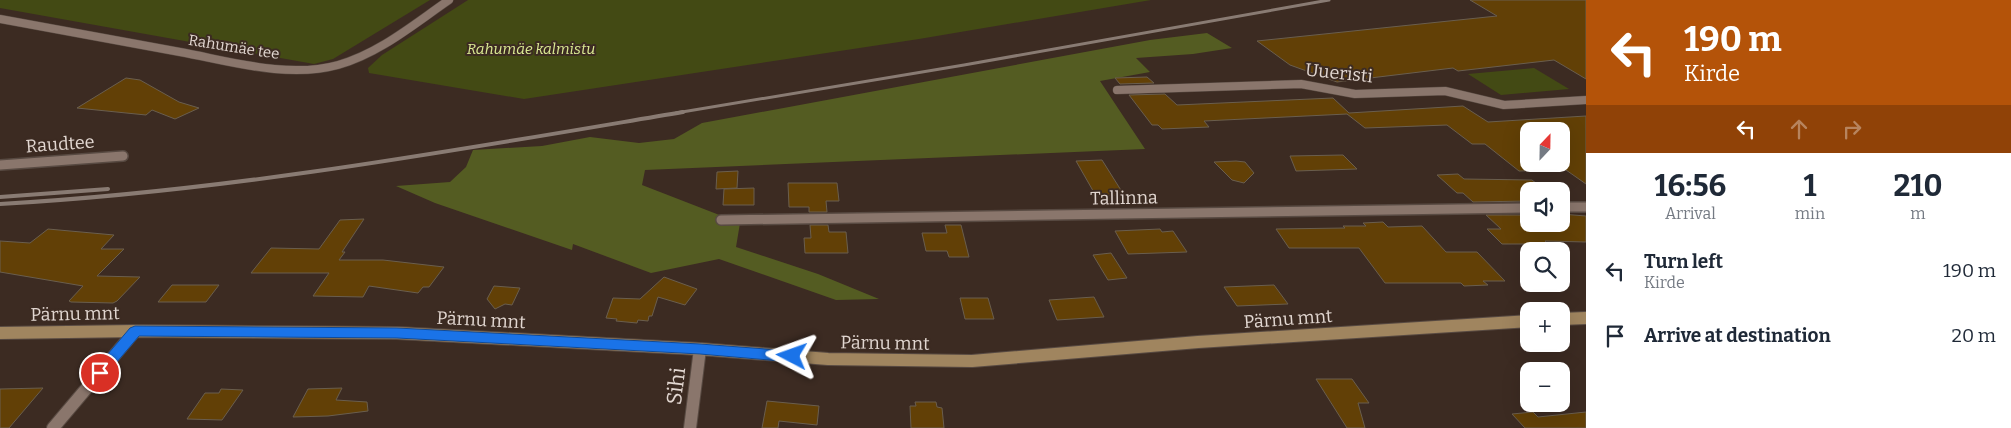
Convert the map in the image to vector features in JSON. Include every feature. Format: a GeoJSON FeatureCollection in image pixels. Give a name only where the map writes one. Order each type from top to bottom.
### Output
{"type":"FeatureCollection","features":[{"type":"Feature","properties":{"kind":"main road"},"geometry":{"type":"LineString","coordinates":[[1570,319],[1586,318]]}},
{"type":"Feature","properties":{"kind":"main road","name":"Pärnu mnt"},"geometry":{"type":"LineString","coordinates":[[0,333],[135,331],[397,333],[700,349],[828,359],[972,361],[1198,342],[1520,322]]}},
{"type":"Feature","properties":{"kind":"street","name":"Rahumäe tee"},"geometry":{"type":"LineString","coordinates":[[0,19],[265,68],[296,70],[337,65],[362,56],[449,0]]}},
{"type":"Feature","properties":{"kind":"street","name":"Uueristi"},"geometry":{"type":"LineString","coordinates":[[1117,90],[1302,84],[1355,94],[1445,91],[1504,105],[1586,100]]}},
{"type":"Feature","properties":{"kind":"street","name":"Raudtee"},"geometry":{"type":"LineString","coordinates":[[0,165],[123,156]]}},
{"type":"Feature","properties":{"kind":"street"},"geometry":{"type":"LineString","coordinates":[[1570,207],[1586,207]]}},
{"type":"Feature","properties":{"kind":"street","name":"Tallinna"},"geometry":{"type":"LineString","coordinates":[[721,220],[1520,208]]}},
{"type":"Feature","properties":{"kind":"street"},"geometry":{"type":"LineString","coordinates":[[53,428],[135,331]]}},
{"type":"Feature","properties":{"kind":"street","name":"Sihi"},"geometry":{"type":"LineString","coordinates":[[690,428],[700,349]]}},
{"type":"Feature","properties":{"kind":"green space"},"geometry":{"type":"Polygon","coordinates":[[[0,0],[430,0],[333,59],[314,64],[0,8],[0,0]]]}},
{"type":"Feature","properties":{"kind":"green space","name":"Rahumäe kalmistu"},"geometry":{"type":"Polygon","coordinates":[[[468,0],[1151,0],[919,39],[524,99],[369,73],[368,68],[382,55],[468,0]]]}},
{"type":"Feature","properties":{"kind":"green space"},"geometry":{"type":"Polygon","coordinates":[[[1207,33],[1232,48],[1193,54],[1136,58],[1150,72],[1100,81],[1145,149],[645,170],[642,185],[740,223],[736,247],[818,274],[879,299],[836,300],[719,259],[651,273],[573,244],[572,250],[435,203],[396,186],[450,182],[466,167],[473,150],[542,146],[590,137],[639,143],[674,139],[702,123],[1150,40],[1207,33]]]}},
{"type":"Feature","properties":{"kind":"green space"},"geometry":{"type":"Polygon","coordinates":[[[1534,68],[1569,89],[1501,95],[1468,74],[1534,68]]]}},
{"type":"Feature","properties":{"kind":"building"},"geometry":{"type":"Polygon","coordinates":[[[1470,0],[1586,0],[1586,79],[1554,60],[1458,71],[1453,68],[1337,82],[1290,65],[1257,41],[1497,16],[1470,0]]]}},
{"type":"Feature","properties":{"kind":"building"},"geometry":{"type":"Polygon","coordinates":[[[1147,77],[1154,83],[1120,84],[1115,78],[1147,77]]]}},
{"type":"Feature","properties":{"kind":"building"},"geometry":{"type":"Polygon","coordinates":[[[126,78],[140,80],[179,102],[199,108],[175,119],[152,110],[146,115],[77,108],[126,78]]]}},
{"type":"Feature","properties":{"kind":"building"},"geometry":{"type":"Polygon","coordinates":[[[1165,94],[1177,105],[1333,98],[1349,113],[1463,106],[1488,122],[1586,116],[1586,184],[1569,172],[1570,122],[1520,122],[1519,171],[1485,144],[1472,144],[1447,125],[1365,128],[1347,114],[1204,121],[1209,127],[1162,129],[1158,125],[1152,125],[1129,95],[1165,94]]]}},
{"type":"Feature","properties":{"kind":"building"},"geometry":{"type":"Polygon","coordinates":[[[1343,155],[1357,169],[1296,171],[1290,156],[1343,155]]]}},
{"type":"Feature","properties":{"kind":"building"},"geometry":{"type":"Polygon","coordinates":[[[1102,160],[1124,195],[1096,196],[1076,161],[1102,160]]]}},
{"type":"Feature","properties":{"kind":"building"},"geometry":{"type":"Polygon","coordinates":[[[1214,162],[1245,162],[1254,173],[1244,183],[1232,180],[1214,162]]]}},
{"type":"Feature","properties":{"kind":"building"},"geometry":{"type":"Polygon","coordinates":[[[738,171],[737,188],[716,189],[717,172],[738,171]]]}},
{"type":"Feature","properties":{"kind":"building"},"geometry":{"type":"Polygon","coordinates":[[[1458,174],[1464,179],[1532,180],[1535,182],[1520,182],[1520,201],[1473,202],[1463,193],[1457,193],[1437,175],[1458,174]]]}},
{"type":"Feature","properties":{"kind":"building"},"geometry":{"type":"Polygon","coordinates":[[[788,183],[837,183],[839,201],[826,201],[827,212],[809,212],[809,207],[789,207],[788,183]]]}},
{"type":"Feature","properties":{"kind":"building"},"geometry":{"type":"Polygon","coordinates":[[[754,188],[754,205],[723,205],[724,189],[754,188]]]}},
{"type":"Feature","properties":{"kind":"building"},"geometry":{"type":"Polygon","coordinates":[[[1486,215],[1520,215],[1520,232],[1570,232],[1570,215],[1586,216],[1586,242],[1545,241],[1502,244],[1487,229],[1501,229],[1486,215]]]}},
{"type":"Feature","properties":{"kind":"building"},"geometry":{"type":"Polygon","coordinates":[[[364,219],[342,252],[345,252],[339,260],[383,260],[444,267],[429,287],[423,287],[418,293],[369,286],[363,297],[313,296],[329,273],[251,273],[271,248],[319,249],[340,220],[364,219]]]}},
{"type":"Feature","properties":{"kind":"building"},"geometry":{"type":"Polygon","coordinates":[[[1383,222],[1388,227],[1422,226],[1446,252],[1477,252],[1505,281],[1483,281],[1488,285],[1464,286],[1461,283],[1385,283],[1359,248],[1289,248],[1276,229],[1345,228],[1343,226],[1366,226],[1363,223],[1383,222]]]}},
{"type":"Feature","properties":{"kind":"building"},"geometry":{"type":"Polygon","coordinates":[[[810,225],[828,225],[829,232],[846,232],[848,253],[805,253],[804,238],[811,238],[810,225]]]}},
{"type":"Feature","properties":{"kind":"building"},"geometry":{"type":"Polygon","coordinates":[[[945,225],[961,225],[969,257],[949,257],[947,251],[926,251],[922,233],[947,233],[945,225]]]}},
{"type":"Feature","properties":{"kind":"building"},"geometry":{"type":"Polygon","coordinates":[[[48,229],[114,235],[101,249],[124,249],[97,276],[140,277],[113,303],[71,302],[69,301],[83,286],[0,272],[0,241],[30,243],[48,229]]]}},
{"type":"Feature","properties":{"kind":"building"},"geometry":{"type":"Polygon","coordinates":[[[1160,229],[1162,232],[1173,231],[1187,252],[1128,254],[1115,231],[1160,229]]]}},
{"type":"Feature","properties":{"kind":"building"},"geometry":{"type":"Polygon","coordinates":[[[1111,253],[1127,278],[1108,280],[1093,255],[1111,253]]]}},
{"type":"Feature","properties":{"kind":"building"},"geometry":{"type":"Polygon","coordinates":[[[664,277],[697,289],[685,305],[658,297],[652,316],[649,316],[648,321],[638,320],[637,323],[606,318],[613,298],[640,299],[664,277]]]}},
{"type":"Feature","properties":{"kind":"building"},"geometry":{"type":"Polygon","coordinates":[[[172,285],[219,285],[206,302],[158,302],[172,285]]]}},
{"type":"Feature","properties":{"kind":"building"},"geometry":{"type":"Polygon","coordinates":[[[1274,285],[1288,304],[1237,306],[1224,287],[1274,285]]]}},
{"type":"Feature","properties":{"kind":"building"},"geometry":{"type":"Polygon","coordinates":[[[494,286],[520,288],[512,305],[505,304],[495,309],[487,299],[494,286]]]}},
{"type":"Feature","properties":{"kind":"building"},"geometry":{"type":"Polygon","coordinates":[[[1094,297],[1104,317],[1057,320],[1049,300],[1094,297]]]}},
{"type":"Feature","properties":{"kind":"building"},"geometry":{"type":"Polygon","coordinates":[[[960,298],[988,298],[994,319],[965,319],[960,298]]]}},
{"type":"Feature","properties":{"kind":"building"},"geometry":{"type":"Polygon","coordinates":[[[1316,379],[1352,379],[1369,403],[1358,403],[1365,428],[1347,428],[1316,379]]]}},
{"type":"Feature","properties":{"kind":"building"},"geometry":{"type":"Polygon","coordinates":[[[43,388],[9,428],[0,428],[0,389],[43,388]]]}},
{"type":"Feature","properties":{"kind":"building"},"geometry":{"type":"Polygon","coordinates":[[[342,388],[336,400],[367,402],[368,411],[328,416],[293,417],[308,389],[342,388]]]}},
{"type":"Feature","properties":{"kind":"building"},"geometry":{"type":"Polygon","coordinates":[[[221,389],[243,390],[222,420],[187,419],[205,393],[219,393],[221,389]]]}},
{"type":"Feature","properties":{"kind":"building"},"geometry":{"type":"Polygon","coordinates":[[[767,401],[819,406],[817,425],[779,421],[778,428],[762,428],[767,401]]]}},
{"type":"Feature","properties":{"kind":"building"},"geometry":{"type":"Polygon","coordinates":[[[915,402],[936,402],[937,407],[942,408],[944,428],[911,428],[910,406],[916,406],[915,402]]]}},
{"type":"Feature","properties":{"kind":"building"},"geometry":{"type":"Polygon","coordinates":[[[1533,412],[1538,417],[1586,412],[1586,428],[1525,428],[1512,414],[1533,412]]]}},
{"type":"Feature","properties":{"kind":"railway"},"geometry":{"type":"LineString","coordinates":[[676,113],[964,65],[1329,0]]}},
{"type":"Feature","properties":{"kind":"railway"},"geometry":{"type":"LineString","coordinates":[[0,204],[86,198],[258,179],[428,154],[683,112]]}},
{"type":"Feature","properties":{"kind":"railway"},"geometry":{"type":"LineString","coordinates":[[0,197],[108,189]]}},
{"type":"Feature","properties":{"kind":"route"},"geometry":{"type":"LineString","coordinates":[[100,373],[135,331],[397,333],[700,349],[792,356]]}}]}
